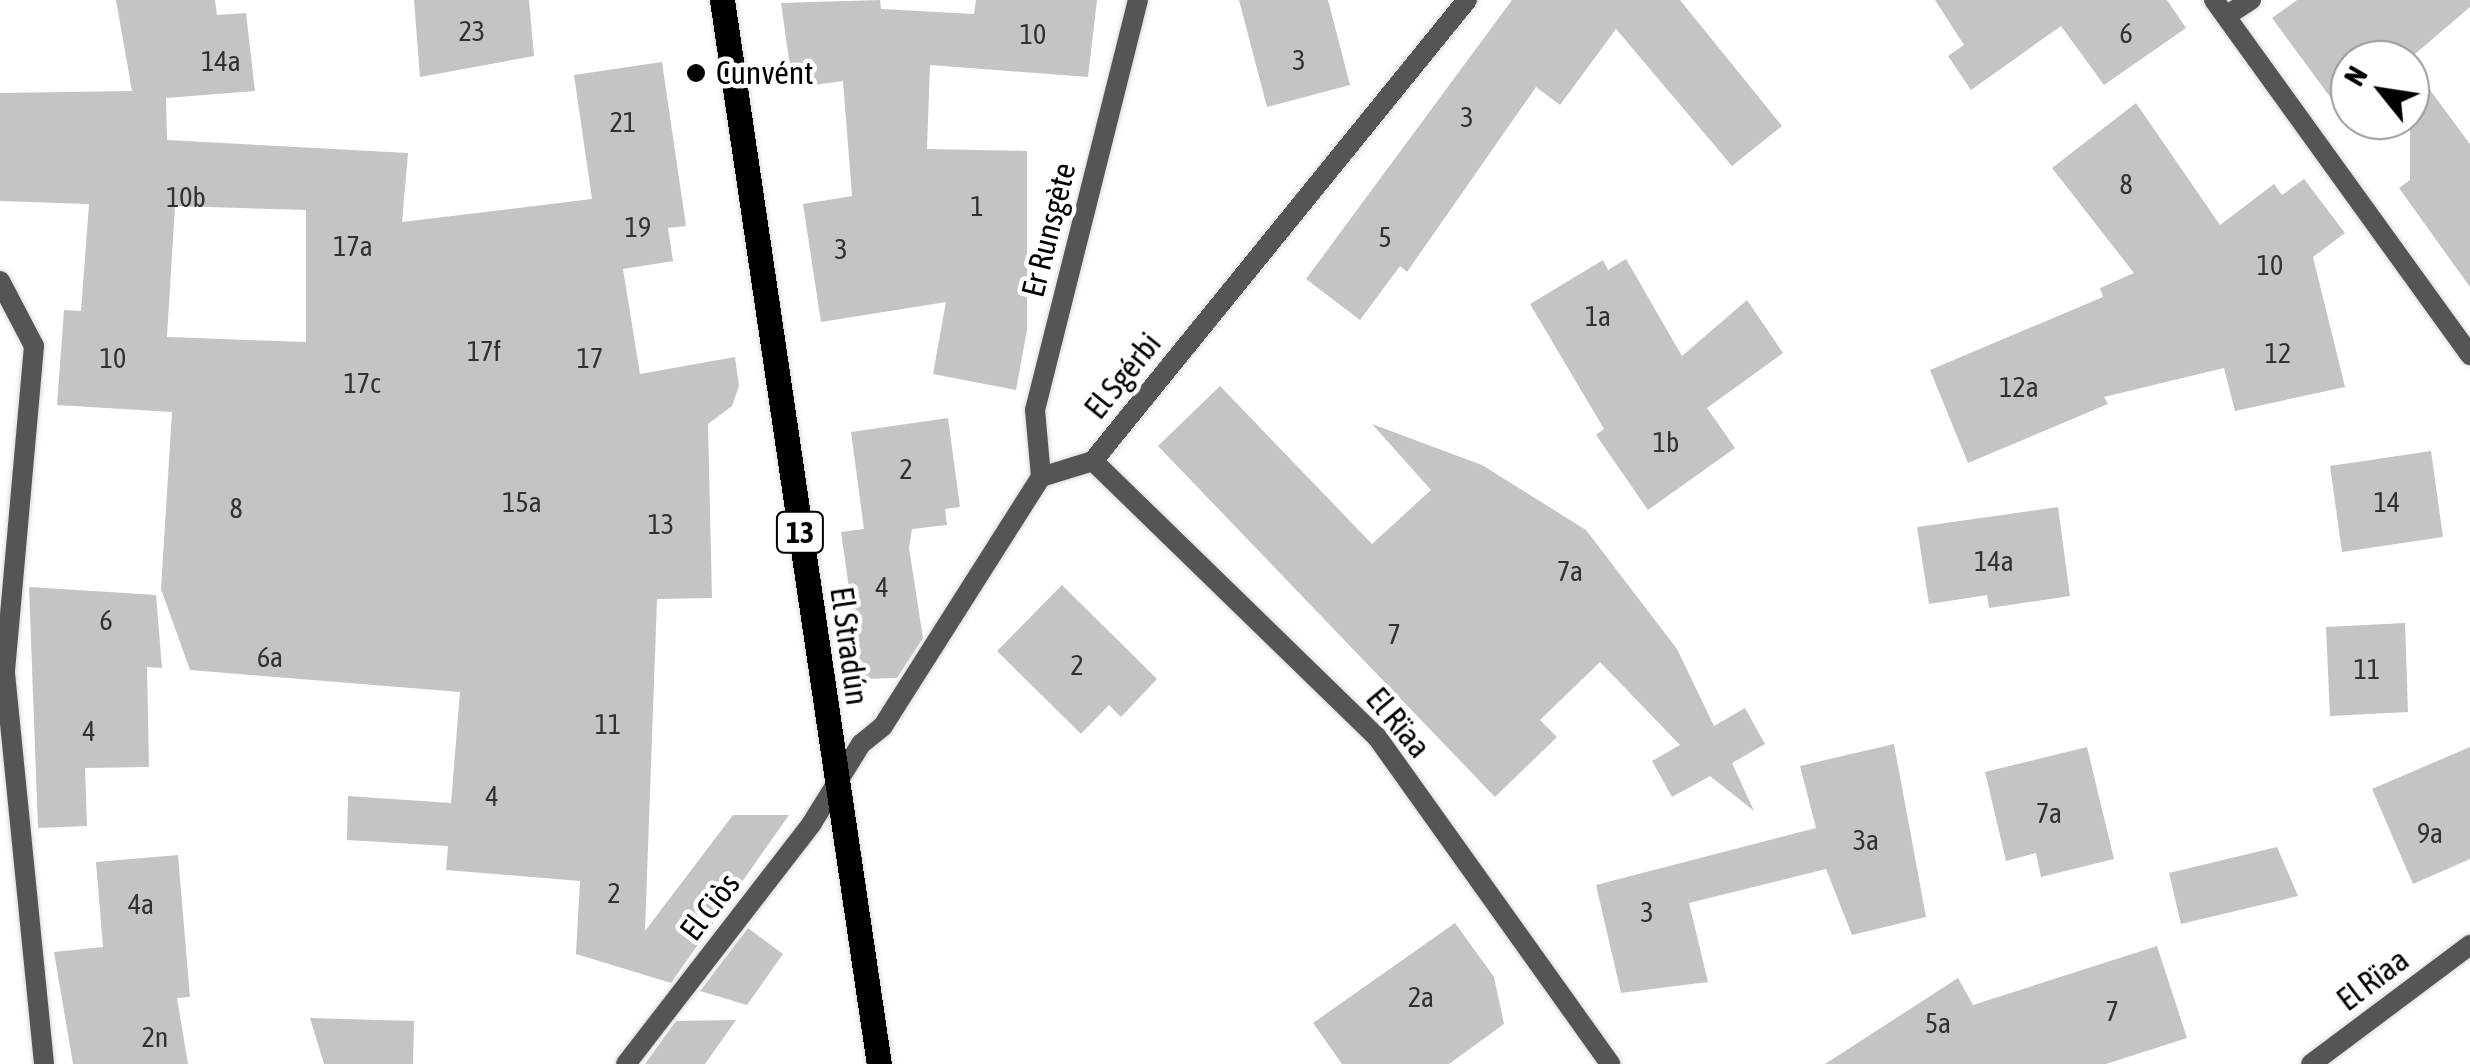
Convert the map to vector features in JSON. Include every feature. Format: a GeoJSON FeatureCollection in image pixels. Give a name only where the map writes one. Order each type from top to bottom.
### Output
{"type":"FeatureCollection","features":[{"type":"Feature","properties":{"kind":"main road","name":"El Stradún"},"geometry":{"type":"LineString","coordinates":[[722,0],[879,1064]]}},
{"type":"Feature","properties":{"kind":"street","name":"Er Runsgète"},"geometry":{"type":"LineString","coordinates":[[1041,477],[1035,410],[1138,0]]}},
{"type":"Feature","properties":{"kind":"street","name":"El Sgérbi"},"geometry":{"type":"LineString","coordinates":[[1041,477],[1092,460],[1466,0]]}},
{"type":"Feature","properties":{"kind":"street"},"geometry":{"type":"LineString","coordinates":[[2251,0],[2220,8],[2470,355]]}},
{"type":"Feature","properties":{"kind":"street"},"geometry":{"type":"LineString","coordinates":[[0,281],[34,346],[5,673],[44,1064]]}},
{"type":"Feature","properties":{"kind":"street","name":"El Rïaa"},"geometry":{"type":"LineString","coordinates":[[1092,460],[1377,737],[1610,1064]]}},
{"type":"Feature","properties":{"kind":"street"},"geometry":{"type":"LineString","coordinates":[[836,782],[884,726],[1041,477]]}},
{"type":"Feature","properties":{"kind":"street","name":"El Ciòs"},"geometry":{"type":"LineString","coordinates":[[626,1064],[836,782]]}},
{"type":"Feature","properties":{"kind":"street","name":"El Rïaa"},"geometry":{"type":"LineString","coordinates":[[2311,1064],[2470,945]]}},
{"type":"Feature","properties":{"kind":"building"},"geometry":{"type":"Polygon","coordinates":[[[116,0],[215,0],[217,15],[246,13],[255,91],[166,98],[167,140],[408,153],[402,222],[592,199],[574,75],[662,62],[686,226],[668,228],[673,261],[623,269],[640,374],[735,357],[739,386],[732,406],[708,424],[712,598],[657,599],[645,931],[733,815],[789,815],[671,983],[576,954],[580,881],[446,870],[448,846],[347,840],[348,796],[451,803],[460,692],[190,670],[161,589],[172,412],[57,405],[64,310],[81,311],[89,204],[0,201],[0,93],[132,91],[116,0]],[[175,206],[167,337],[306,342],[306,210],[175,206]]]}},
{"type":"Feature","properties":{"kind":"building"},"geometry":{"type":"Polygon","coordinates":[[[414,0],[529,0],[534,56],[420,77],[414,0]]]}},
{"type":"Feature","properties":{"kind":"building"},"geometry":{"type":"Polygon","coordinates":[[[880,0],[881,9],[974,14],[976,0],[1097,0],[1088,77],[930,65],[927,149],[1027,151],[1027,330],[1016,390],[933,374],[946,302],[821,322],[803,204],[852,196],[843,81],[793,88],[781,3],[880,0]]]}},
{"type":"Feature","properties":{"kind":"building"},"geometry":{"type":"Polygon","coordinates":[[[1239,0],[1328,0],[1350,85],[1267,107],[1239,0]]]}},
{"type":"Feature","properties":{"kind":"building"},"geometry":{"type":"Polygon","coordinates":[[[1512,0],[1680,0],[1782,126],[1732,166],[1616,29],[1560,105],[1536,87],[1407,272],[1400,266],[1360,320],[1306,279],[1512,0]]]}},
{"type":"Feature","properties":{"kind":"building"},"geometry":{"type":"Polygon","coordinates":[[[1935,0],[2167,0],[2186,28],[2104,85],[2061,26],[1971,90],[1948,56],[1964,45],[1935,0]]]}},
{"type":"Feature","properties":{"kind":"building"},"geometry":{"type":"Polygon","coordinates":[[[2297,0],[2470,0],[2470,7],[2430,41],[2330,40],[2330,97],[2272,18],[2297,0]]]}},
{"type":"Feature","properties":{"kind":"building"},"geometry":{"type":"Polygon","coordinates":[[[2430,90],[2470,144],[2470,287],[2399,188],[2410,180],[2410,140],[2430,140],[2430,90]]]}},
{"type":"Feature","properties":{"kind":"building"},"geometry":{"type":"Polygon","coordinates":[[[2136,103],[2220,225],[2274,184],[2282,195],[2304,179],[2345,233],[2313,257],[2345,387],[2235,411],[2224,368],[2104,397],[2108,404],[1968,463],[1930,370],[2103,297],[2100,288],[2134,273],[2052,168],[2136,103]]]}},
{"type":"Feature","properties":{"kind":"building"},"geometry":{"type":"Polygon","coordinates":[[[1626,259],[1682,356],[1747,300],[1783,353],[1707,408],[1735,448],[1648,510],[1596,435],[1604,429],[1530,304],[1603,260],[1608,270],[1626,259]]]}},
{"type":"Feature","properties":{"kind":"building"},"geometry":{"type":"Polygon","coordinates":[[[1220,386],[1372,544],[1431,490],[1372,424],[1482,465],[1586,530],[1677,649],[1714,726],[1745,708],[1765,744],[1732,763],[1754,811],[1710,776],[1672,797],[1652,761],[1680,745],[1600,662],[1540,720],[1557,737],[1495,797],[1158,446],[1220,386]]]}},
{"type":"Feature","properties":{"kind":"building"},"geometry":{"type":"Polygon","coordinates":[[[948,418],[960,507],[945,509],[947,525],[912,529],[909,548],[923,638],[897,678],[862,679],[841,532],[864,529],[851,432],[948,418]]]}},
{"type":"Feature","properties":{"kind":"building"},"geometry":{"type":"Polygon","coordinates":[[[2431,451],[2443,537],[2342,552],[2330,466],[2431,451]]]}},
{"type":"Feature","properties":{"kind":"building"},"geometry":{"type":"Polygon","coordinates":[[[2058,507],[2070,596],[1989,608],[1987,595],[1929,604],[1917,527],[2058,507]]]}},
{"type":"Feature","properties":{"kind":"building"},"geometry":{"type":"Polygon","coordinates":[[[1062,585],[1157,679],[1121,717],[1109,705],[1081,734],[997,651],[1062,585]]]}},
{"type":"Feature","properties":{"kind":"building"},"geometry":{"type":"Polygon","coordinates":[[[29,587],[156,595],[162,668],[147,667],[149,767],[85,768],[87,826],[38,828],[29,587]]]}},
{"type":"Feature","properties":{"kind":"building"},"geometry":{"type":"Polygon","coordinates":[[[2405,623],[2408,712],[2330,716],[2326,627],[2405,623]]]}},
{"type":"Feature","properties":{"kind":"building"},"geometry":{"type":"Polygon","coordinates":[[[1894,744],[1926,917],[1852,935],[1826,869],[1689,903],[1708,982],[1621,993],[1596,885],[1816,828],[1800,766],[1894,744]]]}},
{"type":"Feature","properties":{"kind":"building"},"geometry":{"type":"Polygon","coordinates":[[[2087,747],[2114,859],[2041,877],[2036,853],[2006,861],[1985,772],[2087,747]]]}},
{"type":"Feature","properties":{"kind":"building"},"geometry":{"type":"Polygon","coordinates":[[[2470,747],[2470,859],[2413,884],[2372,789],[2470,747]]]}},
{"type":"Feature","properties":{"kind":"building"},"geometry":{"type":"Polygon","coordinates":[[[2277,847],[2298,896],[2181,924],[2169,873],[2277,847]]]}},
{"type":"Feature","properties":{"kind":"building"},"geometry":{"type":"Polygon","coordinates":[[[178,855],[190,997],[177,998],[188,1064],[73,1064],[54,952],[103,947],[96,862],[178,855]]]}},
{"type":"Feature","properties":{"kind":"building"},"geometry":{"type":"Polygon","coordinates":[[[1455,923],[1494,977],[1504,1024],[1449,1064],[1342,1064],[1313,1023],[1455,923]]]}},
{"type":"Feature","properties":{"kind":"building"},"geometry":{"type":"Polygon","coordinates":[[[748,928],[783,954],[747,1005],[700,991],[748,928]]]}},
{"type":"Feature","properties":{"kind":"building"},"geometry":{"type":"Polygon","coordinates":[[[2157,946],[2187,1038],[2106,1064],[1825,1064],[1958,978],[1973,1005],[2157,946]]]}},
{"type":"Feature","properties":{"kind":"building"},"geometry":{"type":"Polygon","coordinates":[[[310,1018],[414,1021],[413,1064],[324,1064],[310,1018]]]}},
{"type":"Feature","properties":{"kind":"building"},"geometry":{"type":"Polygon","coordinates":[[[736,1020],[705,1064],[645,1064],[676,1021],[736,1020]]]}},
{"type":"Feature","properties":{"kind":"place","name":"Cunvént"},"geometry":{"type":"Point","coordinates":[696,73]}}]}
